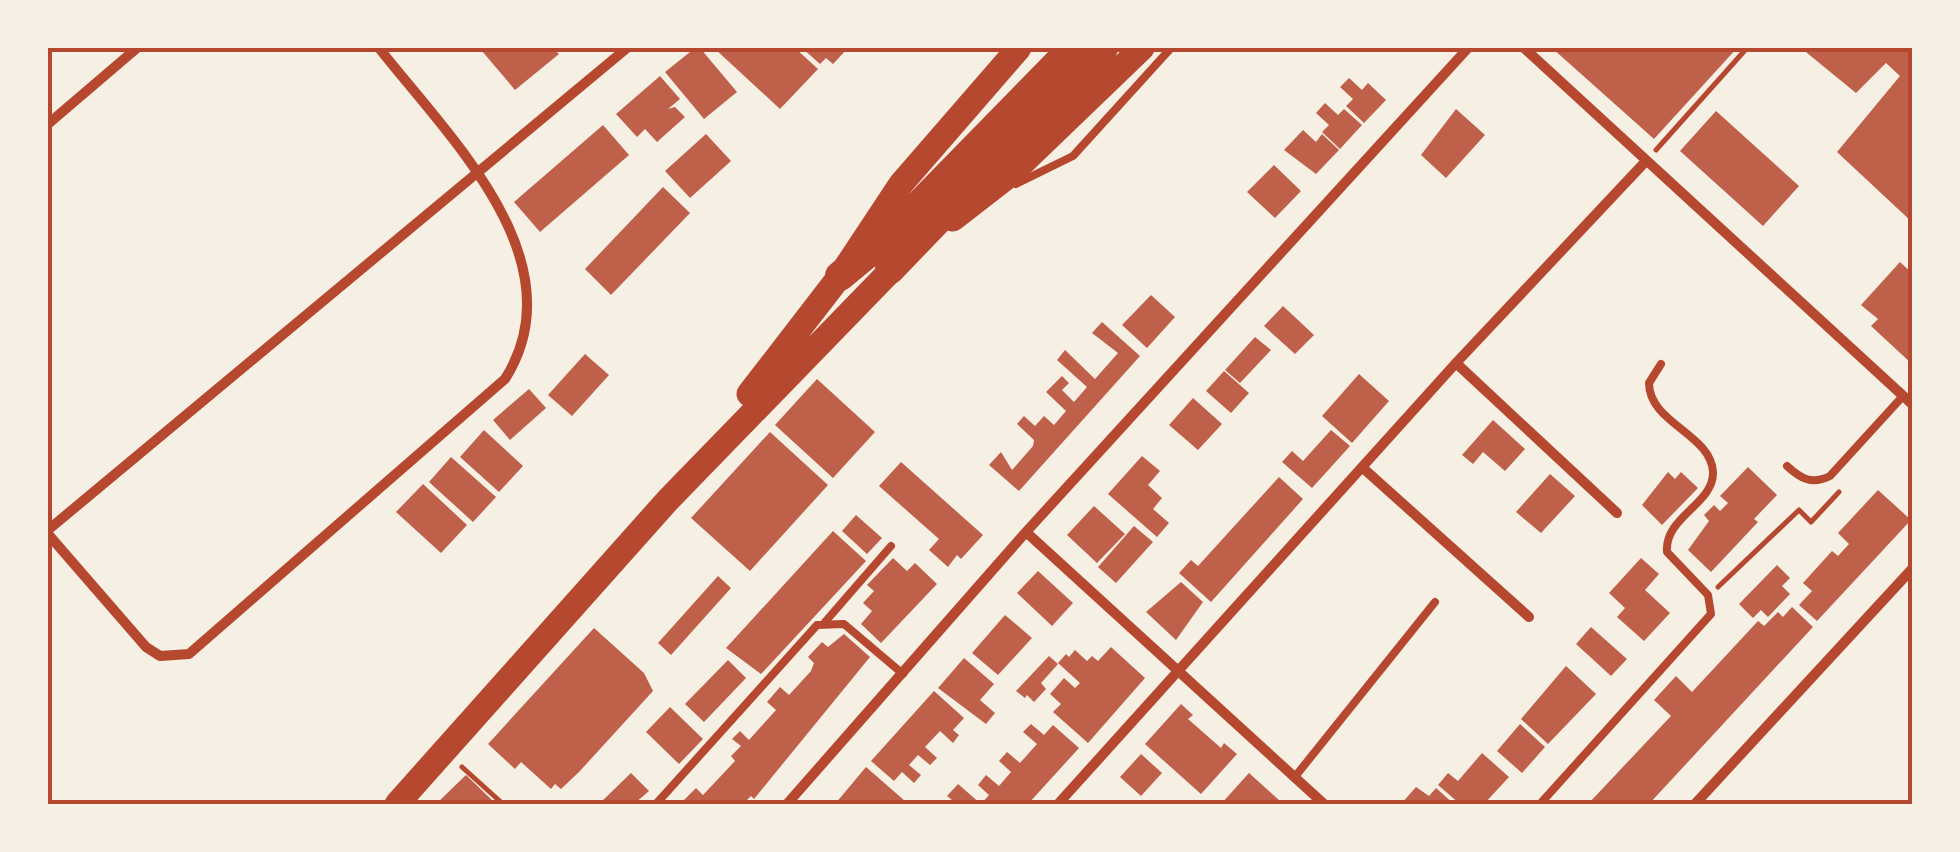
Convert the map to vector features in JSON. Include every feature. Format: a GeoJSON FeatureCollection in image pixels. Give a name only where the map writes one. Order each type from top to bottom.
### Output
{"type":"FeatureCollection","features":[{"type":"Feature","properties":{"kind":"highway"},"geometry":{"type":"LineString","coordinates":[[840,276],[892,232],[1072,48]]}},
{"type":"Feature","properties":{"kind":"highway"},"geometry":{"type":"LineString","coordinates":[[890,269],[1103,48]]}},
{"type":"Feature","properties":{"kind":"main road"},"geometry":{"type":"LineString","coordinates":[[668,500],[840,276],[926,152],[1018,48]]}},
{"type":"Feature","properties":{"kind":"main road"},"geometry":{"type":"LineString","coordinates":[[398,804],[668,500],[890,269],[1012,173],[1142,48]]}},
{"type":"Feature","properties":{"kind":"street"},"geometry":{"type":"LineString","coordinates":[[48,124],[138,48]]}},
{"type":"Feature","properties":{"kind":"street"},"geometry":{"type":"LineString","coordinates":[[379,48],[476,172],[502,211],[523,260],[526,312],[516,362],[505,380],[203,642],[175,658],[160,656],[146,647],[48,532],[476,172],[625,48]]}},
{"type":"Feature","properties":{"kind":"street"},"geometry":{"type":"LineString","coordinates":[[786,804],[1026,532],[1468,48]]}},
{"type":"Feature","properties":{"kind":"street"},"geometry":{"type":"LineString","coordinates":[[1524,48],[1908,400]]}},
{"type":"Feature","properties":{"kind":"street"},"geometry":{"type":"LineString","coordinates":[[1058,804],[1456,364],[1646,161]]}},
{"type":"Feature","properties":{"kind":"street"},"geometry":{"type":"LineString","coordinates":[[1456,364],[1617,513]]}},
{"type":"Feature","properties":{"kind":"street"},"geometry":{"type":"LineString","coordinates":[[1363,468],[1529,617]]}},
{"type":"Feature","properties":{"kind":"street"},"geometry":{"type":"LineString","coordinates":[[1026,532],[1324,804]]}},
{"type":"Feature","properties":{"kind":"street"},"geometry":{"type":"LineString","coordinates":[[1694,804],[1912,569]]}},
{"type":"Feature","properties":{"kind":"lane"},"geometry":{"type":"LineString","coordinates":[[972,204],[1074,156],[1172,48]]}},
{"type":"Feature","properties":{"kind":"lane"},"geometry":{"type":"LineString","coordinates":[[1540,804],[1706,624],[1710,599],[1667,552],[1670,530],[1711,484],[1713,473],[1702,451],[1653,403],[1649,384],[1661,364]]}},
{"type":"Feature","properties":{"kind":"lane"},"geometry":{"type":"LineString","coordinates":[[1787,466],[1814,482],[1830,476],[1908,400]]}},
{"type":"Feature","properties":{"kind":"lane"},"geometry":{"type":"LineString","coordinates":[[824,622],[891,546]]}},
{"type":"Feature","properties":{"kind":"lane"},"geometry":{"type":"LineString","coordinates":[[1294,778],[1434,602]]}},
{"type":"Feature","properties":{"kind":"lane"},"geometry":{"type":"LineString","coordinates":[[656,804],[816,625],[844,624],[903,674]]}},
{"type":"Feature","properties":{"kind":"path"},"geometry":{"type":"LineString","coordinates":[[1646,161],[1747,48]]}},
{"type":"Feature","properties":{"kind":"path"},"geometry":{"type":"LineString","coordinates":[[1710,599],[1799,510],[1811,522],[1823,509]]}},
{"type":"Feature","properties":{"kind":"path"},"geometry":{"type":"LineString","coordinates":[[445,752],[503,804]]}},
{"type":"Feature","properties":{"kind":"building"},"geometry":{"type":"Polygon","coordinates":[[[553,48],[559,54],[515,90],[482,51],[553,48]]]}},
{"type":"Feature","properties":{"kind":"building"},"geometry":{"type":"Polygon","coordinates":[[[700,48],[737,92],[704,119],[665,72],[700,48]]]}},
{"type":"Feature","properties":{"kind":"building"},"geometry":{"type":"Polygon","coordinates":[[[714,48],[795,48],[818,69],[780,109],[714,48]]]}},
{"type":"Feature","properties":{"kind":"building"},"geometry":{"type":"Polygon","coordinates":[[[802,48],[848,48],[833,64],[826,58],[820,64],[802,48]]]}},
{"type":"Feature","properties":{"kind":"building"},"geometry":{"type":"Polygon","coordinates":[[[1552,48],[1737,48],[1654,139],[1552,48]]]}},
{"type":"Feature","properties":{"kind":"building"},"geometry":{"type":"Polygon","coordinates":[[[1801,48],[1912,48],[1912,222],[1837,152],[1900,76],[1886,63],[1856,93],[1801,48]]]}},
{"type":"Feature","properties":{"kind":"building"},"geometry":{"type":"Polygon","coordinates":[[[660,76],[680,99],[668,109],[675,107],[685,117],[657,142],[645,129],[637,137],[616,114],[660,76]]]}},
{"type":"Feature","properties":{"kind":"building"},"geometry":{"type":"Polygon","coordinates":[[[1349,78],[1362,90],[1368,83],[1386,100],[1364,123],[1346,106],[1353,99],[1340,87],[1349,78]]]}},
{"type":"Feature","properties":{"kind":"building"},"geometry":{"type":"Polygon","coordinates":[[[1325,103],[1338,115],[1344,109],[1362,125],[1340,149],[1322,132],[1329,125],[1316,113],[1325,103]]]}},
{"type":"Feature","properties":{"kind":"building"},"geometry":{"type":"Polygon","coordinates":[[[1456,109],[1485,135],[1446,178],[1421,155],[1456,109]]]}},
{"type":"Feature","properties":{"kind":"building"},"geometry":{"type":"Polygon","coordinates":[[[1716,111],[1799,186],[1763,226],[1680,151],[1716,111]]]}},
{"type":"Feature","properties":{"kind":"building"},"geometry":{"type":"Polygon","coordinates":[[[603,125],[629,155],[540,232],[514,202],[603,125]]]}},
{"type":"Feature","properties":{"kind":"building"},"geometry":{"type":"Polygon","coordinates":[[[1303,130],[1316,142],[1322,134],[1339,150],[1316,174],[1284,150],[1303,130]]]}},
{"type":"Feature","properties":{"kind":"building"},"geometry":{"type":"Polygon","coordinates":[[[706,134],[731,161],[690,198],[665,171],[706,134]]]}},
{"type":"Feature","properties":{"kind":"building"},"geometry":{"type":"Polygon","coordinates":[[[1274,165],[1301,191],[1275,218],[1247,192],[1274,165]]]}},
{"type":"Feature","properties":{"kind":"building"},"geometry":{"type":"Polygon","coordinates":[[[663,187],[690,213],[611,295],[585,269],[663,187]]]}},
{"type":"Feature","properties":{"kind":"building"},"geometry":{"type":"Polygon","coordinates":[[[1900,262],[1912,273],[1912,364],[1871,326],[1878,319],[1861,305],[1900,262]]]}},
{"type":"Feature","properties":{"kind":"building"},"geometry":{"type":"Polygon","coordinates":[[[1151,295],[1175,317],[1147,348],[1122,325],[1151,295]]]}},
{"type":"Feature","properties":{"kind":"building"},"geometry":{"type":"Polygon","coordinates":[[[1283,306],[1314,335],[1295,354],[1264,326],[1283,306]]]}},
{"type":"Feature","properties":{"kind":"building"},"geometry":{"type":"Polygon","coordinates":[[[1102,322],[1140,356],[1019,491],[989,465],[1001,452],[1012,470],[1033,446],[1034,440],[1017,424],[1024,416],[1035,426],[1044,416],[1054,425],[1066,411],[1046,392],[1062,376],[1069,383],[1062,390],[1074,402],[1087,387],[1057,360],[1065,350],[1095,379],[1118,353],[1092,333],[1102,322]]]}},
{"type":"Feature","properties":{"kind":"building"},"geometry":{"type":"Polygon","coordinates":[[[1255,337],[1271,350],[1240,383],[1225,370],[1255,337]]]}},
{"type":"Feature","properties":{"kind":"building"},"geometry":{"type":"Polygon","coordinates":[[[585,354],[609,375],[572,416],[548,395],[585,354]]]}},
{"type":"Feature","properties":{"kind":"building"},"geometry":{"type":"Polygon","coordinates":[[[1224,371],[1249,393],[1231,413],[1206,391],[1224,371]]]}},
{"type":"Feature","properties":{"kind":"building"},"geometry":{"type":"Polygon","coordinates":[[[1359,374],[1389,401],[1352,443],[1322,416],[1359,374]]]}},
{"type":"Feature","properties":{"kind":"building"},"geometry":{"type":"Polygon","coordinates":[[[817,379],[875,432],[833,478],[775,425],[817,379]]]}},
{"type":"Feature","properties":{"kind":"building"},"geometry":{"type":"Polygon","coordinates":[[[529,389],[546,408],[510,440],[493,420],[529,389]]]}},
{"type":"Feature","properties":{"kind":"building"},"geometry":{"type":"Polygon","coordinates":[[[1193,398],[1222,424],[1198,450],[1169,425],[1193,398]]]}},
{"type":"Feature","properties":{"kind":"building"},"geometry":{"type":"Polygon","coordinates":[[[1493,420],[1525,449],[1505,471],[1483,452],[1473,464],[1462,455],[1493,420]]]}},
{"type":"Feature","properties":{"kind":"building"},"geometry":{"type":"Polygon","coordinates":[[[484,430],[523,466],[499,492],[460,457],[484,430]]]}},
{"type":"Feature","properties":{"kind":"building"},"geometry":{"type":"Polygon","coordinates":[[[1331,430],[1350,446],[1312,488],[1282,462],[1292,451],[1303,461],[1331,430]]]}},
{"type":"Feature","properties":{"kind":"building"},"geometry":{"type":"Polygon","coordinates":[[[770,432],[828,485],[750,571],[691,518],[770,432]]]}},
{"type":"Feature","properties":{"kind":"building"},"geometry":{"type":"Polygon","coordinates":[[[1142,456],[1160,471],[1148,485],[1162,498],[1153,509],[1169,523],[1157,537],[1108,494],[1142,456]]]}},
{"type":"Feature","properties":{"kind":"building"},"geometry":{"type":"Polygon","coordinates":[[[451,457],[496,497],[473,522],[429,482],[451,457]]]}},
{"type":"Feature","properties":{"kind":"building"},"geometry":{"type":"Polygon","coordinates":[[[901,462],[983,535],[948,567],[929,550],[939,539],[879,486],[901,462]]]}},
{"type":"Feature","properties":{"kind":"building"},"geometry":{"type":"Polygon","coordinates":[[[1748,467],[1777,495],[1754,519],[1758,522],[1711,572],[1688,550],[1709,521],[1704,515],[1714,505],[1720,511],[1728,503],[1720,496],[1748,467]]]}},
{"type":"Feature","properties":{"kind":"building"},"geometry":{"type":"Polygon","coordinates":[[[1668,472],[1675,479],[1681,472],[1698,488],[1662,525],[1642,505],[1668,472]]]}},
{"type":"Feature","properties":{"kind":"building"},"geometry":{"type":"Polygon","coordinates":[[[1550,474],[1575,496],[1541,533],[1516,512],[1550,474]]]}},
{"type":"Feature","properties":{"kind":"building"},"geometry":{"type":"Polygon","coordinates":[[[1279,477],[1303,499],[1211,602],[1179,573],[1191,560],[1198,566],[1279,477]]]}},
{"type":"Feature","properties":{"kind":"building"},"geometry":{"type":"Polygon","coordinates":[[[423,484],[467,525],[441,553],[396,512],[423,484]]]}},
{"type":"Feature","properties":{"kind":"building"},"geometry":{"type":"Polygon","coordinates":[[[1878,490],[1911,520],[1817,621],[1799,605],[1812,591],[1803,583],[1832,551],[1838,556],[1849,544],[1838,533],[1878,490]]]}},
{"type":"Feature","properties":{"kind":"building"},"geometry":{"type":"Polygon","coordinates":[[[1094,506],[1125,534],[1097,563],[1067,535],[1094,506]]]}},
{"type":"Feature","properties":{"kind":"building"},"geometry":{"type":"Polygon","coordinates":[[[856,515],[882,538],[867,554],[842,531],[856,515]]]}},
{"type":"Feature","properties":{"kind":"building"},"geometry":{"type":"Polygon","coordinates":[[[1134,526],[1153,542],[1116,583],[1098,567],[1134,526]]]}},
{"type":"Feature","properties":{"kind":"building"},"geometry":{"type":"Polygon","coordinates":[[[833,531],[866,561],[761,674],[726,648],[833,531]]]}},
{"type":"Feature","properties":{"kind":"building"},"geometry":{"type":"Polygon","coordinates":[[[893,558],[907,571],[915,563],[937,584],[881,643],[861,624],[872,611],[863,603],[874,591],[867,585],[893,558]]]}},
{"type":"Feature","properties":{"kind":"building"},"geometry":{"type":"Polygon","coordinates":[[[1641,558],[1659,574],[1645,590],[1670,613],[1644,641],[1617,617],[1625,608],[1609,593],[1641,558]]]}},
{"type":"Feature","properties":{"kind":"building"},"geometry":{"type":"Polygon","coordinates":[[[1777,565],[1790,578],[1782,586],[1790,594],[1768,617],[1761,610],[1753,618],[1739,604],[1777,565]]]}},
{"type":"Feature","properties":{"kind":"building"},"geometry":{"type":"Polygon","coordinates":[[[1038,571],[1073,603],[1052,626],[1017,593],[1038,571]]]}},
{"type":"Feature","properties":{"kind":"building"},"geometry":{"type":"Polygon","coordinates":[[[718,576],[731,588],[671,655],[658,643],[718,576]]]}},
{"type":"Feature","properties":{"kind":"building"},"geometry":{"type":"Polygon","coordinates":[[[1181,582],[1203,602],[1176,640],[1146,612],[1181,582]]]}},
{"type":"Feature","properties":{"kind":"building"},"geometry":{"type":"Polygon","coordinates":[[[1792,607],[1813,627],[1649,804],[1588,804],[1671,716],[1654,700],[1676,676],[1692,692],[1758,621],[1764,626],[1778,612],[1783,617],[1792,607]]]}},
{"type":"Feature","properties":{"kind":"building"},"geometry":{"type":"Polygon","coordinates":[[[1005,615],[1032,638],[998,675],[972,653],[1005,615]]]}},
{"type":"Feature","properties":{"kind":"building"},"geometry":{"type":"Polygon","coordinates":[[[1591,627],[1627,659],[1611,676],[1576,644],[1591,627]]]}},
{"type":"Feature","properties":{"kind":"building"},"geometry":{"type":"Polygon","coordinates":[[[594,628],[644,673],[653,691],[579,772],[561,789],[555,784],[551,789],[521,762],[515,769],[488,744],[594,628]]]}},
{"type":"Feature","properties":{"kind":"building"},"geometry":{"type":"Polygon","coordinates":[[[844,634],[870,657],[754,799],[751,796],[743,804],[680,804],[696,788],[703,795],[735,761],[731,756],[741,746],[732,739],[740,731],[749,740],[776,710],[767,702],[780,687],[789,695],[811,671],[814,663],[808,657],[822,642],[828,647],[844,634]]]}},
{"type":"Feature","properties":{"kind":"building"},"geometry":{"type":"Polygon","coordinates":[[[1111,647],[1145,678],[1088,743],[1053,712],[1061,704],[1050,694],[1064,678],[1075,688],[1080,683],[1058,663],[1066,654],[1069,657],[1075,650],[1087,661],[1092,656],[1098,661],[1111,647]]]}},
{"type":"Feature","properties":{"kind":"building"},"geometry":{"type":"Polygon","coordinates":[[[1049,656],[1058,664],[1041,683],[1046,689],[1034,702],[1016,691],[1049,656]]]}},
{"type":"Feature","properties":{"kind":"building"},"geometry":{"type":"Polygon","coordinates":[[[964,658],[994,684],[980,700],[995,713],[986,724],[938,688],[964,658]]]}},
{"type":"Feature","properties":{"kind":"building"},"geometry":{"type":"Polygon","coordinates":[[[728,660],[746,678],[704,722],[685,704],[728,660]]]}},
{"type":"Feature","properties":{"kind":"building"},"geometry":{"type":"Polygon","coordinates":[[[1566,666],[1596,694],[1548,744],[1521,719],[1566,666]]]}},
{"type":"Feature","properties":{"kind":"building"},"geometry":{"type":"Polygon","coordinates":[[[934,691],[964,718],[953,730],[959,735],[953,743],[940,731],[925,747],[937,758],[930,765],[918,755],[909,765],[921,775],[914,783],[902,772],[894,781],[871,761],[934,691]]]}},
{"type":"Feature","properties":{"kind":"building"},"geometry":{"type":"Polygon","coordinates":[[[1181,704],[1193,715],[1188,719],[1221,748],[1224,743],[1237,754],[1201,794],[1145,744],[1181,704]]]}},
{"type":"Feature","properties":{"kind":"building"},"geometry":{"type":"Polygon","coordinates":[[[670,707],[703,739],[679,764],[646,732],[670,707]]]}},
{"type":"Feature","properties":{"kind":"building"},"geometry":{"type":"Polygon","coordinates":[[[1031,724],[1044,735],[1053,725],[1079,748],[1028,804],[981,804],[989,795],[978,785],[986,775],[999,786],[1011,772],[999,761],[1007,752],[1020,763],[1037,744],[1023,732],[1031,724]]]}},
{"type":"Feature","properties":{"kind":"building"},"geometry":{"type":"Polygon","coordinates":[[[1520,724],[1545,747],[1522,773],[1497,751],[1520,724]]]}},
{"type":"Feature","properties":{"kind":"building"},"geometry":{"type":"Polygon","coordinates":[[[1482,753],[1509,777],[1484,804],[1460,804],[1438,785],[1448,773],[1458,781],[1482,753]]]}},
{"type":"Feature","properties":{"kind":"building"},"geometry":{"type":"Polygon","coordinates":[[[1141,754],[1162,773],[1141,796],[1120,777],[1141,754]]]}},
{"type":"Feature","properties":{"kind":"building"},"geometry":{"type":"Polygon","coordinates":[[[866,767],[905,801],[835,804],[866,767]]]}},
{"type":"Feature","properties":{"kind":"building"},"geometry":{"type":"Polygon","coordinates":[[[631,773],[649,791],[634,804],[599,804],[631,773]]]}},
{"type":"Feature","properties":{"kind":"building"},"geometry":{"type":"Polygon","coordinates":[[[1249,773],[1279,800],[1275,804],[1221,804],[1249,773]]]}},
{"type":"Feature","properties":{"kind":"building"},"geometry":{"type":"Polygon","coordinates":[[[466,775],[496,804],[436,804],[466,775]]]}},
{"type":"Feature","properties":{"kind":"building"},"geometry":{"type":"Polygon","coordinates":[[[958,784],[981,804],[957,804],[947,796],[958,784]]]}},
{"type":"Feature","properties":{"kind":"building"},"geometry":{"type":"Polygon","coordinates":[[[1416,787],[1429,796],[1436,788],[1454,804],[1401,804],[1416,787]]]}}]}
